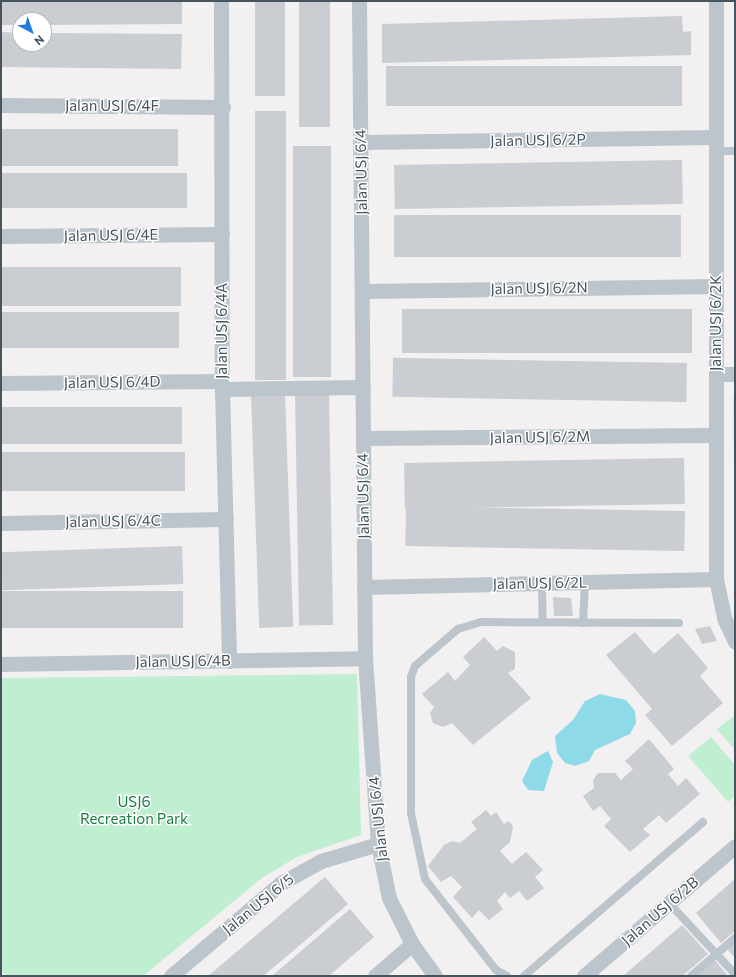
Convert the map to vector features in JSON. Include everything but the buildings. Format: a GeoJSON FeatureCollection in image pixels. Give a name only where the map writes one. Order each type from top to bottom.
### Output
{"type":"FeatureCollection","features":[{"type":"Feature","properties":{"kind":"street","name":"Jalan USJ 6/4A"},"geometry":{"type":"LineString","coordinates":[[221,1],[223,107],[222,385],[229,661]]}},
{"type":"Feature","properties":{"kind":"street","name":"Jalan USJ 6/4"},"geometry":{"type":"LineString","coordinates":[[359,1],[365,658],[378,844],[390,898],[412,944],[435,976]]}},
{"type":"Feature","properties":{"kind":"street","name":"Jalan USJ 6/2K"},"geometry":{"type":"LineString","coordinates":[[716,1],[716,579],[724,618],[735,642]]}},
{"type":"Feature","properties":{"kind":"street","name":"Jalan USJ 6/4F"},"geometry":{"type":"LineString","coordinates":[[1,105],[223,107]]}},
{"type":"Feature","properties":{"kind":"street","name":"Jalan USJ 6/2P"},"geometry":{"type":"LineString","coordinates":[[361,142],[716,144]]}},
{"type":"Feature","properties":{"kind":"street","name":"Jalan USJ 6/4E"},"geometry":{"type":"LineString","coordinates":[[1,236],[222,234]]}},
{"type":"Feature","properties":{"kind":"street","name":"Jalan USJ 6/2N"},"geometry":{"type":"LineString","coordinates":[[362,291],[716,286]]}},
{"type":"Feature","properties":{"kind":"street"},"geometry":{"type":"LineString","coordinates":[[716,374],[735,374]]}},
{"type":"Feature","properties":{"kind":"street","name":"Jalan USJ 6/4D"},"geometry":{"type":"LineString","coordinates":[[1,383],[363,387]]}},
{"type":"Feature","properties":{"kind":"street","name":"Jalan USJ 6/2M"},"geometry":{"type":"LineString","coordinates":[[363,438],[716,435]]}},
{"type":"Feature","properties":{"kind":"street","name":"Jalan USJ 6/4C"},"geometry":{"type":"LineString","coordinates":[[1,523],[226,519]]}},
{"type":"Feature","properties":{"kind":"street","name":"Jalan USJ 6/2L"},"geometry":{"type":"LineString","coordinates":[[364,587],[716,579]]}},
{"type":"Feature","properties":{"kind":"street","name":"Jalan USJ 6/4B"},"geometry":{"type":"LineString","coordinates":[[1,664],[365,658]]}},
{"type":"Feature","properties":{"kind":"street","name":"Jalan USJ 6/5"},"geometry":{"type":"LineString","coordinates":[[171,976],[281,883],[320,861],[378,844]]}},
{"type":"Feature","properties":{"kind":"street","name":"Jalan USJ 6/2B"},"geometry":{"type":"LineString","coordinates":[[584,976],[735,846]]}},
{"type":"Feature","properties":{"kind":"street"},"geometry":{"type":"LineString","coordinates":[[375,976],[412,944]]}},
{"type":"Feature","properties":{"kind":"lane"},"geometry":{"type":"LineString","coordinates":[[716,144],[735,151]]}},
{"type":"Feature","properties":{"kind":"lane"},"geometry":{"type":"LineString","coordinates":[[583,623],[585,582]]}},
{"type":"Feature","properties":{"kind":"lane"},"geometry":{"type":"LineString","coordinates":[[542,583],[543,622]]}},
{"type":"Feature","properties":{"kind":"lane"},"geometry":{"type":"LineString","coordinates":[[507,976],[496,970],[425,879],[411,813],[411,677],[422,658],[470,624],[543,622],[679,623]]}},
{"type":"Feature","properties":{"kind":"lane"},"geometry":{"type":"LineString","coordinates":[[524,976],[703,822]]}},
{"type":"Feature","properties":{"kind":"lane"},"geometry":{"type":"LineString","coordinates":[[669,902],[735,974]]}},
{"type":"Feature","properties":{"kind":"lane"},"geometry":{"type":"LineString","coordinates":[[691,976],[735,938]]}},
{"type":"Feature","properties":{"kind":"green space"},"geometry":{"type":"Polygon","coordinates":[[[735,397],[735,526],[733,398],[735,397]]]}},
{"type":"Feature","properties":{"kind":"green space","name":"USJ6 Recreation Park"},"geometry":{"type":"Polygon","coordinates":[[[357,674],[361,835],[297,857],[262,878],[143,976],[6,976],[1,970],[1,678],[357,674]]]}},
{"type":"Feature","properties":{"kind":"green space"},"geometry":{"type":"Polygon","coordinates":[[[735,715],[735,750],[717,729],[735,715]]]}},
{"type":"Feature","properties":{"kind":"green space"},"geometry":{"type":"Polygon","coordinates":[[[711,737],[735,765],[735,796],[728,802],[688,756],[711,737]]]}},
{"type":"Feature","properties":{"kind":"water"},"geometry":{"type":"Polygon","coordinates":[[[600,694],[626,700],[635,711],[636,723],[630,734],[595,750],[589,761],[575,766],[565,763],[557,753],[555,736],[573,720],[585,701],[600,694]]]}},
{"type":"Feature","properties":{"kind":"water"},"geometry":{"type":"Polygon","coordinates":[[[548,751],[553,762],[544,791],[528,790],[522,781],[532,760],[548,751]]]}}]}
